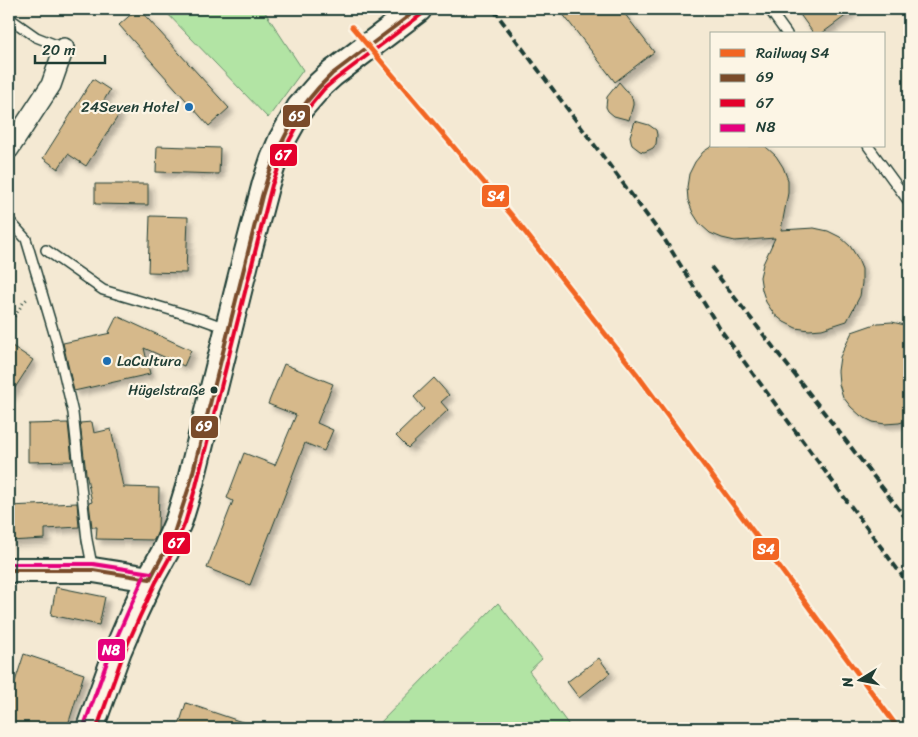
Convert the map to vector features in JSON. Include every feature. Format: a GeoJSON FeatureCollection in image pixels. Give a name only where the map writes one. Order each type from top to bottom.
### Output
{"type":"FeatureCollection","features":[{"type":"Feature","properties":{"kind":"main road"},"geometry":{"type":"LineString","coordinates":[[90,728],[118,650],[150,579],[166,552],[179,520],[190,484],[266,182],[282,140],[300,108],[314,91],[332,74],[418,9]]}},
{"type":"Feature","properties":{"kind":"street"},"geometry":{"type":"LineString","coordinates":[[9,149],[51,85],[64,48]]}},
{"type":"Feature","properties":{"kind":"street"},"geometry":{"type":"LineString","coordinates":[[9,570],[93,570],[150,579]]}},
{"type":"Feature","properties":{"kind":"lane"},"geometry":{"type":"LineString","coordinates":[[769,9],[785,32]]}},
{"type":"Feature","properties":{"kind":"lane"},"geometry":{"type":"LineString","coordinates":[[9,18],[36,37],[64,48]]}},
{"type":"Feature","properties":{"kind":"lane"},"geometry":{"type":"LineString","coordinates":[[869,148],[909,202]]}},
{"type":"Feature","properties":{"kind":"lane"},"geometry":{"type":"LineString","coordinates":[[9,220],[26,239],[56,340],[72,413],[85,522],[93,570]]}},
{"type":"Feature","properties":{"kind":"lane"},"geometry":{"type":"LineString","coordinates":[[46,250],[104,290],[228,329]]}},
{"type":"Feature","properties":{"kind":"path"},"geometry":{"type":"LineString","coordinates":[[9,325],[23,303],[40,284]]}},
{"type":"Feature","properties":{"kind":"green space"},"geometry":{"type":"Polygon","coordinates":[[[163,9],[263,9],[303,70],[268,118],[163,9]]]}},
{"type":"Feature","properties":{"kind":"green space"},"geometry":{"type":"Polygon","coordinates":[[[498,603],[542,659],[529,671],[571,728],[375,728],[498,603]]]}},
{"type":"Feature","properties":{"kind":"building"},"geometry":{"type":"Polygon","coordinates":[[[137,9],[229,108],[209,126],[119,25],[137,9]]]}},
{"type":"Feature","properties":{"kind":"building"},"geometry":{"type":"Polygon","coordinates":[[[559,9],[621,9],[654,52],[615,82],[559,9]]]}},
{"type":"Feature","properties":{"kind":"building"},"geometry":{"type":"Polygon","coordinates":[[[796,9],[855,9],[824,32],[813,32],[796,9]]]}},
{"type":"Feature","properties":{"kind":"building"},"geometry":{"type":"Polygon","coordinates":[[[93,79],[110,90],[103,102],[120,113],[86,166],[68,154],[58,169],[43,158],[93,79]]]}},
{"type":"Feature","properties":{"kind":"building"},"geometry":{"type":"Polygon","coordinates":[[[619,82],[633,101],[629,120],[614,116],[606,107],[607,97],[619,82]]]}},
{"type":"Feature","properties":{"kind":"building"},"geometry":{"type":"Polygon","coordinates":[[[635,121],[649,125],[656,130],[656,144],[653,148],[644,152],[632,145],[630,136],[635,121]]]}},
{"type":"Feature","properties":{"kind":"building"},"geometry":{"type":"Polygon","coordinates":[[[157,146],[220,148],[219,174],[156,172],[157,146]]]}},
{"type":"Feature","properties":{"kind":"building"},"geometry":{"type":"Polygon","coordinates":[[[710,147],[767,148],[776,156],[788,180],[788,193],[781,230],[814,228],[828,231],[840,237],[850,246],[857,257],[862,269],[860,296],[847,321],[822,329],[809,330],[796,328],[774,314],[766,302],[760,277],[763,264],[775,238],[735,241],[722,238],[710,233],[700,224],[693,213],[688,200],[689,174],[703,152],[710,147]]]}},
{"type":"Feature","properties":{"kind":"building"},"geometry":{"type":"Polygon","coordinates":[[[95,184],[148,184],[148,205],[95,204],[95,184]]]}},
{"type":"Feature","properties":{"kind":"building"},"geometry":{"type":"Polygon","coordinates":[[[150,216],[188,217],[186,273],[148,272],[150,216]]]}},
{"type":"Feature","properties":{"kind":"building"},"geometry":{"type":"Polygon","coordinates":[[[117,316],[191,350],[184,366],[144,348],[150,374],[74,391],[63,343],[111,333],[109,332],[117,316]]]}},
{"type":"Feature","properties":{"kind":"building"},"geometry":{"type":"Polygon","coordinates":[[[892,322],[909,326],[909,420],[885,424],[873,422],[861,416],[851,407],[843,397],[838,371],[840,357],[852,332],[878,323],[892,322]]]}},
{"type":"Feature","properties":{"kind":"building"},"geometry":{"type":"Polygon","coordinates":[[[9,344],[33,360],[9,397],[9,344]]]}},
{"type":"Feature","properties":{"kind":"building"},"geometry":{"type":"Polygon","coordinates":[[[284,364],[333,384],[317,423],[333,430],[324,451],[305,443],[250,585],[207,568],[233,501],[227,498],[244,453],[275,465],[296,415],[268,404],[284,364]]]}},
{"type":"Feature","properties":{"kind":"building"},"geometry":{"type":"Polygon","coordinates":[[[434,378],[449,395],[441,402],[448,410],[408,448],[396,436],[424,409],[414,397],[434,378]]]}},
{"type":"Feature","properties":{"kind":"building"},"geometry":{"type":"Polygon","coordinates":[[[92,422],[94,433],[111,429],[123,487],[159,488],[158,531],[154,540],[96,539],[97,527],[92,527],[89,503],[92,502],[86,473],[80,423],[92,422]]]}},
{"type":"Feature","properties":{"kind":"building"},"geometry":{"type":"Polygon","coordinates":[[[68,423],[72,461],[28,462],[28,424],[68,423]]]}},
{"type":"Feature","properties":{"kind":"building"},"geometry":{"type":"Polygon","coordinates":[[[77,503],[79,527],[45,529],[45,539],[9,541],[9,506],[77,503]]]}},
{"type":"Feature","properties":{"kind":"building"},"geometry":{"type":"Polygon","coordinates":[[[56,587],[105,597],[99,625],[51,615],[56,587]]]}},
{"type":"Feature","properties":{"kind":"building"},"geometry":{"type":"Polygon","coordinates":[[[24,654],[84,674],[67,728],[9,728],[9,700],[24,654]]]}},
{"type":"Feature","properties":{"kind":"building"},"geometry":{"type":"Polygon","coordinates":[[[599,658],[610,673],[579,698],[567,682],[599,658]]]}},
{"type":"Feature","properties":{"kind":"building"},"geometry":{"type":"Polygon","coordinates":[[[186,703],[251,725],[250,728],[178,728],[186,703]]]}},
{"type":"Feature","properties":{"kind":"railway"},"geometry":{"type":"LineString","coordinates":[[493,9],[663,237],[720,329],[909,585]]}},
{"type":"Feature","properties":{"kind":"railway"},"geometry":{"type":"LineString","coordinates":[[711,267],[909,522]]}},
{"type":"Feature","properties":{"kind":"rail line","name":"S4"},"geometry":{"type":"LineString","coordinates":[[352,27],[514,218],[636,373],[898,728]]}},
{"type":"Feature","properties":{"kind":"transit line","name":"69"},"geometry":{"type":"LineString","coordinates":[[150,579],[173,536],[190,484],[262,196],[274,161],[288,130],[307,101],[332,74],[418,9]]}},
{"type":"Feature","properties":{"kind":"transit line","name":"67"},"geometry":{"type":"LineString","coordinates":[[97,728],[124,652],[185,523],[272,185],[288,143],[305,112],[324,89],[422,14]]}},
{"type":"Feature","properties":{"kind":"transit line","name":"N8"},"geometry":{"type":"LineString","coordinates":[[9,564],[93,564],[151,573]]}},
{"type":"Feature","properties":{"kind":"transit line","name":"69"},"geometry":{"type":"LineString","coordinates":[[9,570],[93,570],[150,579]]}},
{"type":"Feature","properties":{"kind":"transit line","name":"N8"},"geometry":{"type":"LineString","coordinates":[[84,726],[112,648],[144,576]]}},
{"type":"Feature","properties":{"kind":"place","name":"24Seven Hotel"},"geometry":{"type":"Point","coordinates":[189,107]}},
{"type":"Feature","properties":{"kind":"place","name":"LaCultura"},"geometry":{"type":"Point","coordinates":[107,361]}},
{"type":"Feature","properties":{"kind":"place","name":"Hügelstraße"},"geometry":{"type":"Point","coordinates":[214,390]}}]}
